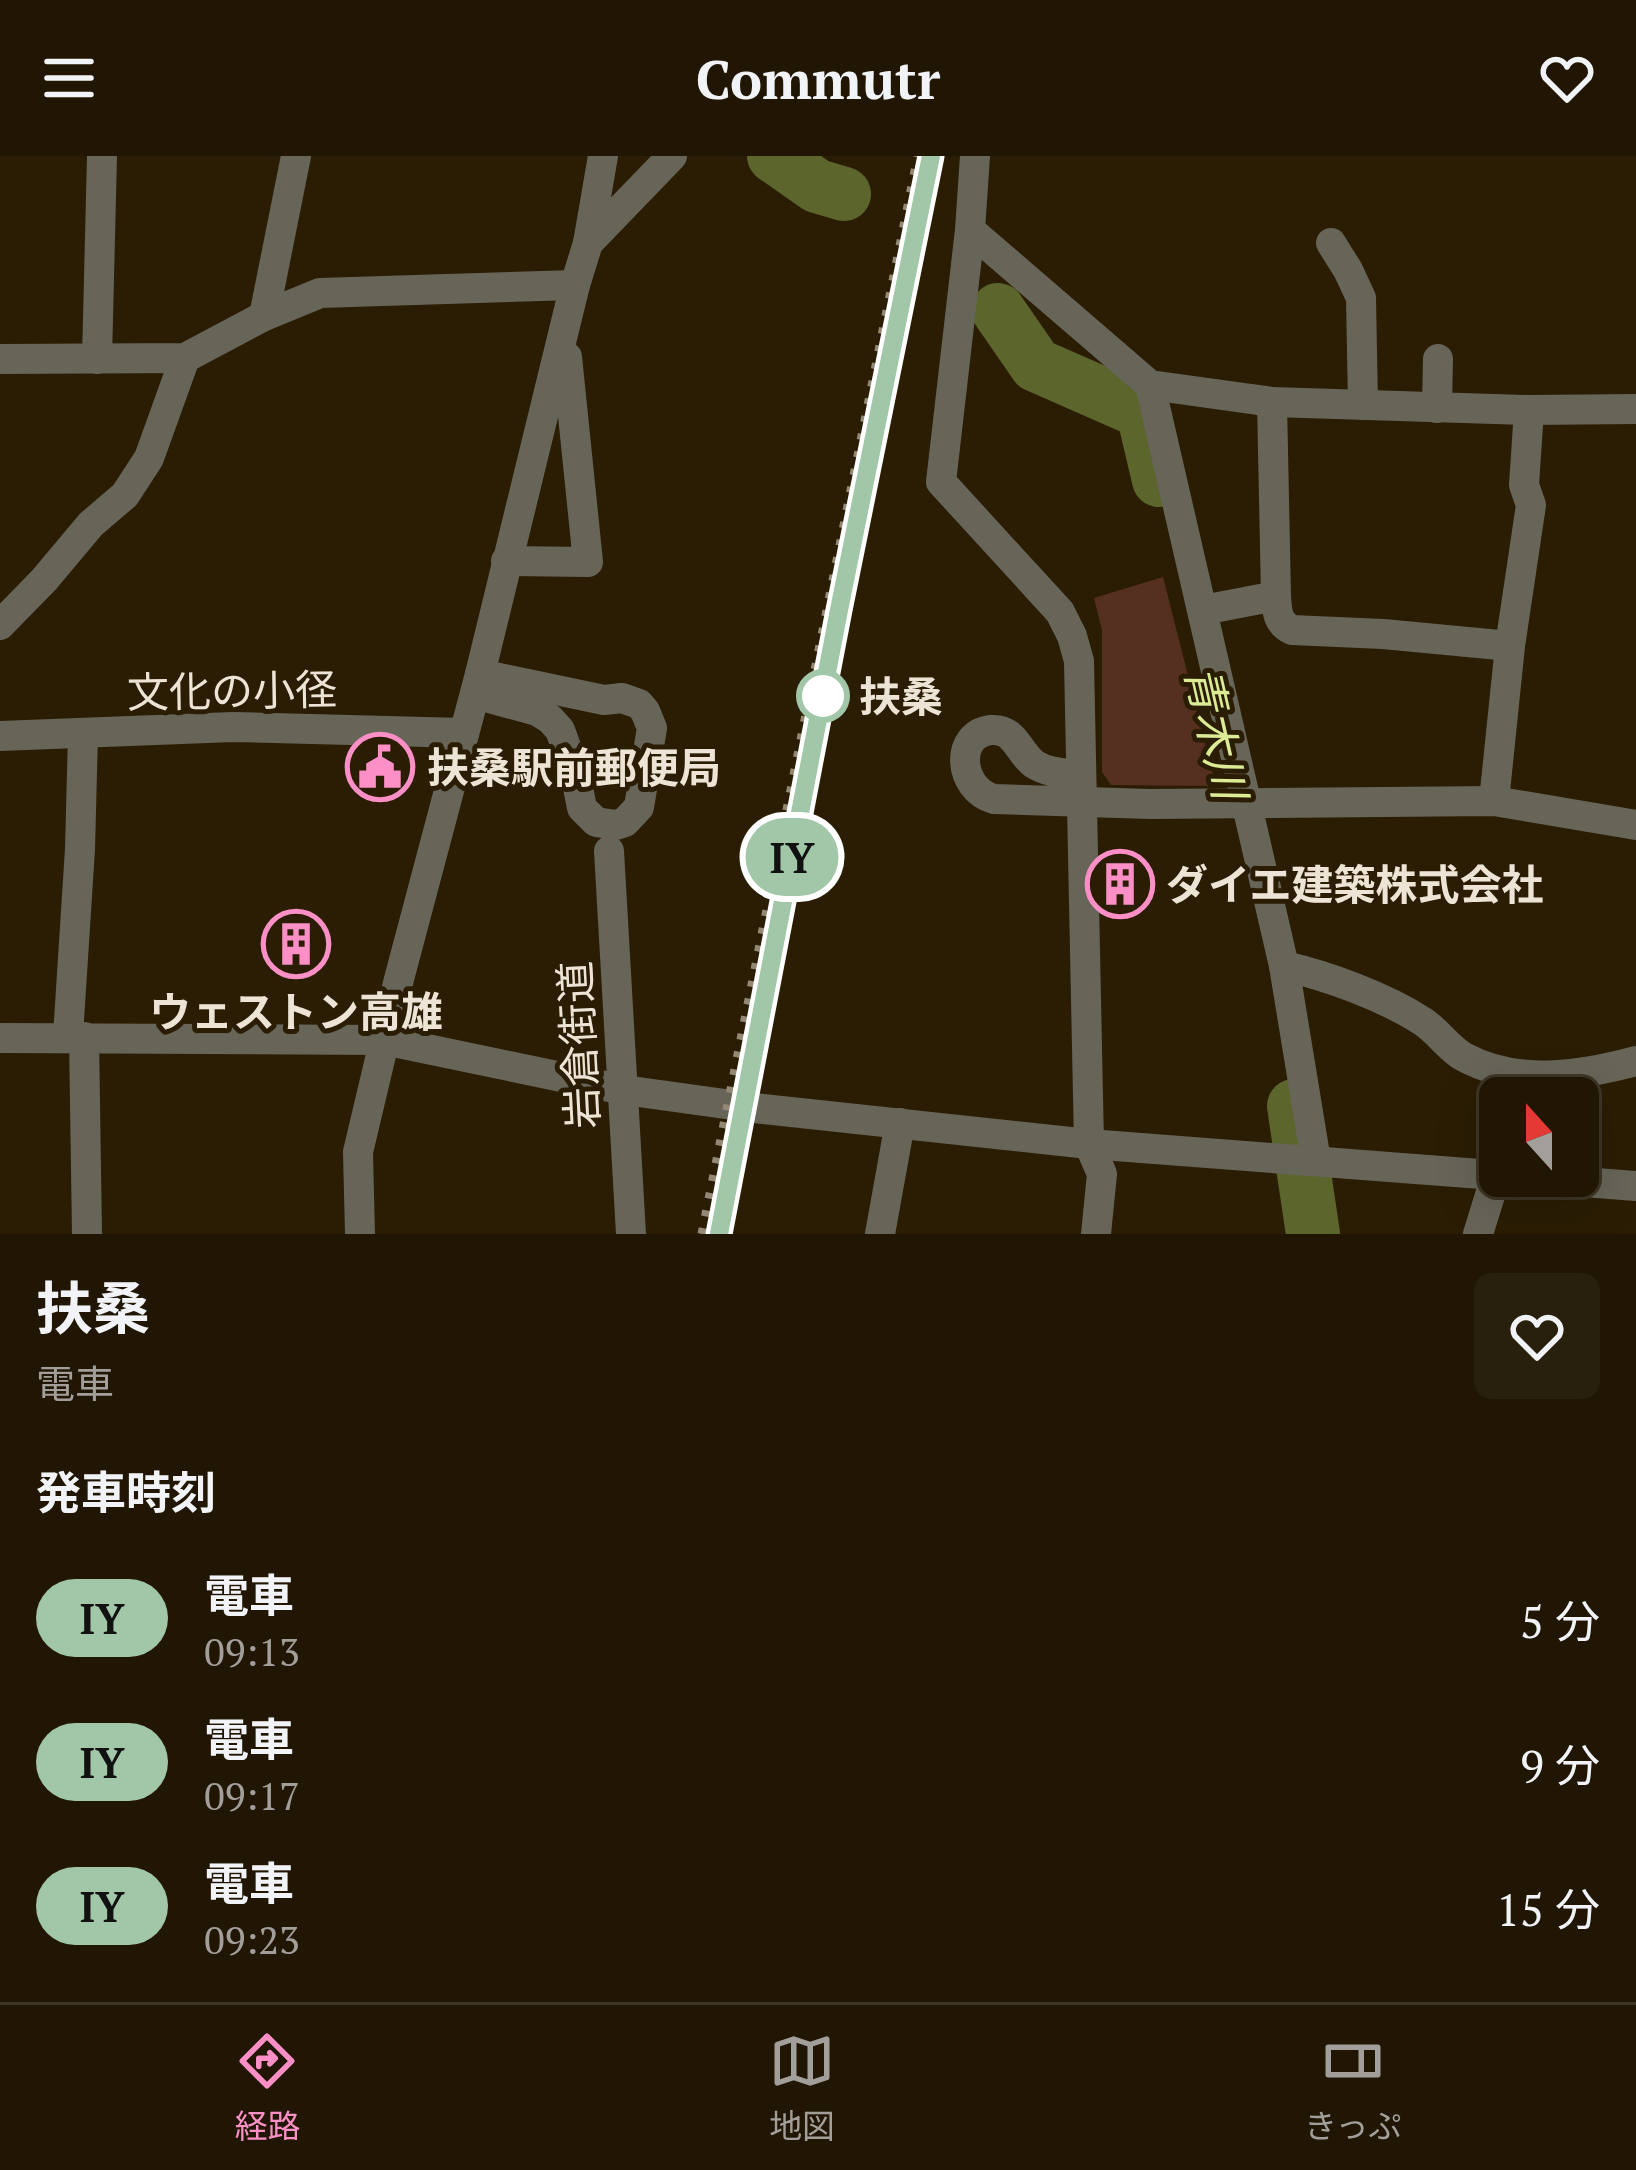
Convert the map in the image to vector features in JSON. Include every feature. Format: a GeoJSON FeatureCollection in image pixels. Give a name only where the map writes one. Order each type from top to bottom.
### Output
{"type":"FeatureCollection","features":[{"type":"Feature","properties":{"kind":"street"},"geometry":{"type":"LineString","coordinates":[[97,358],[102,156]]}},
{"type":"Feature","properties":{"kind":"street"},"geometry":{"type":"LineString","coordinates":[[264,316],[296,156]]}},
{"type":"Feature","properties":{"kind":"street"},"geometry":{"type":"LineString","coordinates":[[360,1234],[358,1152],[588,243],[603,156]]}},
{"type":"Feature","properties":{"kind":"street"},"geometry":{"type":"LineString","coordinates":[[588,243],[672,156]]}},
{"type":"Feature","properties":{"kind":"street"},"geometry":{"type":"LineString","coordinates":[[975,156],[941,482],[1060,612],[1079,661],[1089,1144],[1102,1174],[1096,1234]]}},
{"type":"Feature","properties":{"kind":"street"},"geometry":{"type":"LineString","coordinates":[[970,230],[1150,385],[1273,402],[1636,409]]}},
{"type":"Feature","properties":{"kind":"street"},"geometry":{"type":"LineString","coordinates":[[1331,243],[1360,298],[1363,405]]}},
{"type":"Feature","properties":{"kind":"street"},"geometry":{"type":"LineString","coordinates":[[0,359],[185,358],[320,293],[575,285]]}},
{"type":"Feature","properties":{"kind":"street"},"geometry":{"type":"LineString","coordinates":[[506,561],[588,562],[565,334]]}},
{"type":"Feature","properties":{"kind":"street"},"geometry":{"type":"LineString","coordinates":[[0,626],[91,524],[124,495],[149,458],[185,358]]}},
{"type":"Feature","properties":{"kind":"street"},"geometry":{"type":"LineString","coordinates":[[1437,408],[1438,358]]}},
{"type":"Feature","properties":{"kind":"street"},"geometry":{"type":"LineString","coordinates":[[1150,385],[1285,966],[1316,1161]]}},
{"type":"Feature","properties":{"kind":"street"},"geometry":{"type":"LineString","coordinates":[[1273,402],[1280,621],[1292,630],[1510,646]]}},
{"type":"Feature","properties":{"kind":"street"},"geometry":{"type":"LineString","coordinates":[[1494,801],[1510,646],[1532,505],[1524,484],[1529,410]]}},
{"type":"Feature","properties":{"kind":"street"},"geometry":{"type":"LineString","coordinates":[[1203,610],[1276,596]]}},
{"type":"Feature","properties":{"kind":"street"},"geometry":{"type":"LineString","coordinates":[[477,684],[604,700]]}},
{"type":"Feature","properties":{"kind":"street"},"geometry":{"type":"LineString","coordinates":[[477,684],[550,718],[560,730],[583,808],[596,822],[616,825],[626,822],[639,807],[652,728],[639,704],[613,697],[589,709],[577,723],[572,740],[574,772]]}},
{"type":"Feature","properties":{"kind":"street","name":"文化の小径"},"geometry":{"type":"LineString","coordinates":[[0,736],[233,727],[464,734]]}},
{"type":"Feature","properties":{"kind":"street"},"geometry":{"type":"LineString","coordinates":[[83,734],[76,1037],[87,1234]]}},
{"type":"Feature","properties":{"kind":"street"},"geometry":{"type":"LineString","coordinates":[[1081,790],[1249,802],[1494,801],[1636,825]]}},
{"type":"Feature","properties":{"kind":"street","name":"岩倉街道"},"geometry":{"type":"LineString","coordinates":[[608,851],[631,1234]]}},
{"type":"Feature","properties":{"kind":"street"},"geometry":{"type":"LineString","coordinates":[[1285,966],[1316,973],[1424,1022],[1460,1055],[1487,1068],[1542,1078],[1636,1061]]}},
{"type":"Feature","properties":{"kind":"street"},"geometry":{"type":"LineString","coordinates":[[0,1038],[384,1040],[624,1090],[743,1107],[1089,1144],[1479,1175]]}},
{"type":"Feature","properties":{"kind":"street"},"geometry":{"type":"LineString","coordinates":[[880,1234],[900,1123]]}},
{"type":"Feature","properties":{"kind":"street"},"geometry":{"type":"LineString","coordinates":[[1599,1183],[1636,1186]]}},
{"type":"Feature","properties":{"kind":"street"},"geometry":{"type":"LineString","coordinates":[[1478,1234],[1489,1197]]}},
{"type":"Feature","properties":{"kind":"shaded area"},"geometry":{"type":"Polygon","coordinates":[[[1163,577],[1216,786],[1111,785],[1102,772],[1102,630],[1094,598],[1163,577]]]}},
{"type":"Feature","properties":{"kind":"waterway","name":"青木川"},"geometry":{"type":"LineString","coordinates":[[774,156],[817,186],[844,194]]}},
{"type":"Feature","properties":{"kind":"waterway","name":"青木川"},"geometry":{"type":"LineString","coordinates":[[998,310],[1036,365],[1143,412],[1159,480]]}},
{"type":"Feature","properties":{"kind":"waterway","name":"青木川"},"geometry":{"type":"LineString","coordinates":[[1294,1106],[1313,1234]]}},
{"type":"Feature","properties":{"kind":"railway"},"geometry":{"type":"LineString","coordinates":[[702,1234],[918,156]]}},
{"type":"Feature","properties":{"kind":"train","name":"IY"},"geometry":{"type":"LineString","coordinates":[[719,1234],[931,156]]}},
{"type":"Feature","properties":{"kind":"place","name":"扶桑"},"geometry":{"type":"Point","coordinates":[823,696]}},
{"type":"Feature","properties":{"kind":"place","name":"扶桑駅前郵便局"},"geometry":{"type":"Point","coordinates":[380,767]}},
{"type":"Feature","properties":{"kind":"place","name":"ダイエ建築株式会社"},"geometry":{"type":"Point","coordinates":[1120,884]}},
{"type":"Feature","properties":{"kind":"place","name":"ウェストン高雄"},"geometry":{"type":"Point","coordinates":[296,944]}}]}
